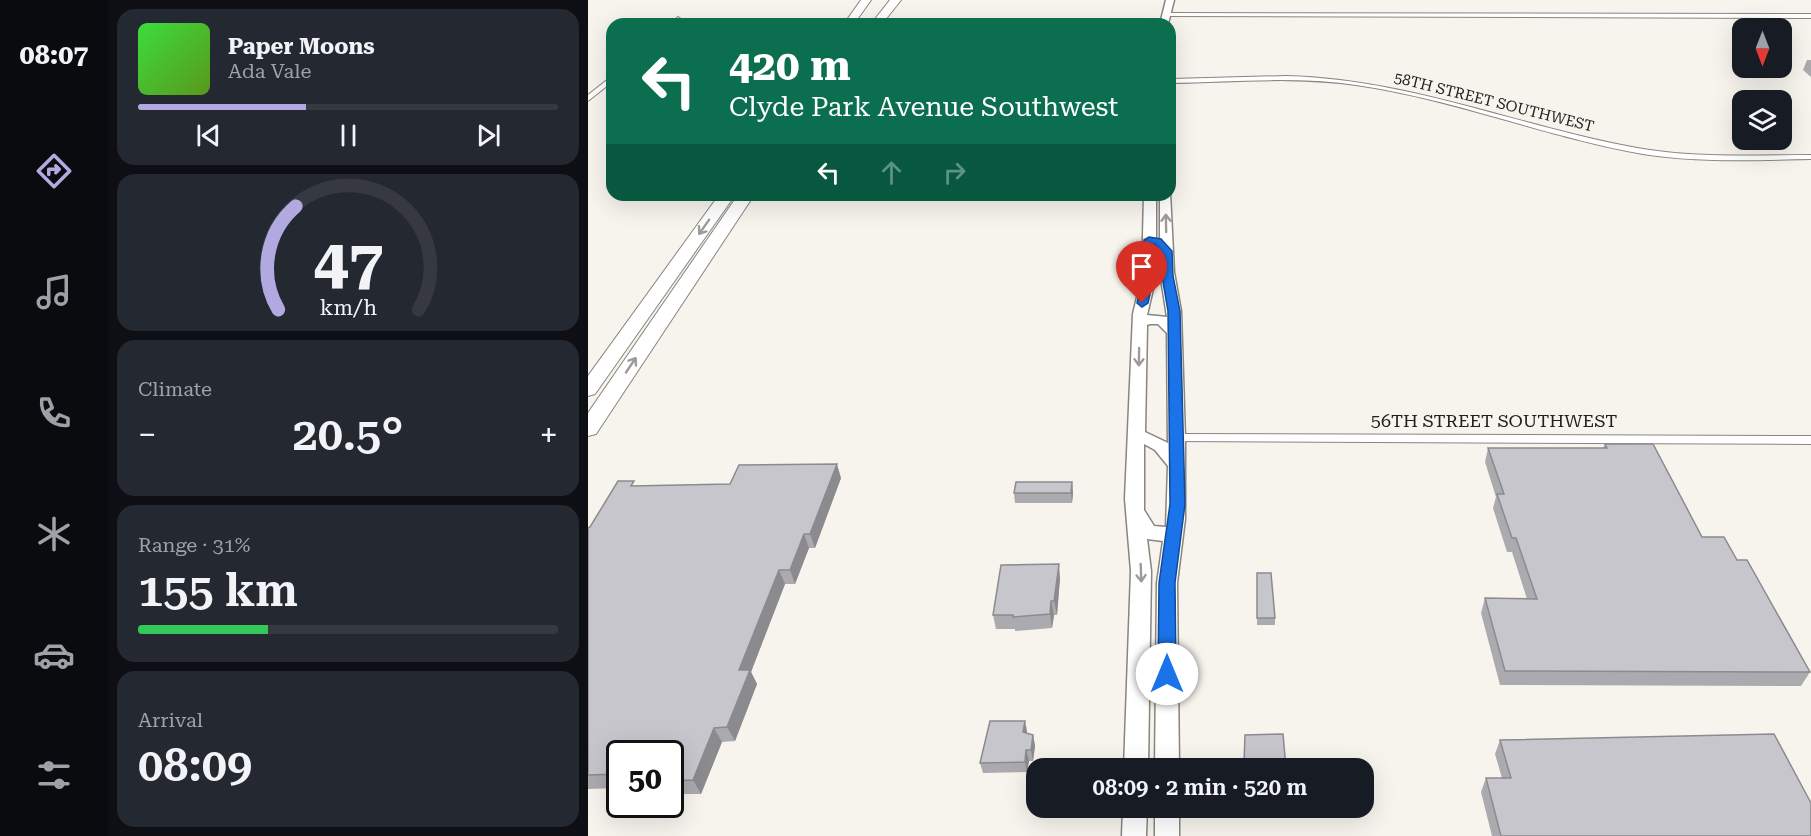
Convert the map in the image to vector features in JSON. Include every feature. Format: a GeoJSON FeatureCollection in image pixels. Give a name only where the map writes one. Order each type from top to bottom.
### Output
{"type":"FeatureCollection","features":[{"type":"Feature","properties":{"kind":"highway"},"geometry":{"type":"LineString","coordinates":[[853,18],[866,0]]}},
{"type":"Feature","properties":{"kind":"highway"},"geometry":{"type":"LineString","coordinates":[[867,18],[879,0]]}},
{"type":"Feature","properties":{"kind":"highway"},"geometry":{"type":"LineString","coordinates":[[879,18],[891,0]]}},
{"type":"Feature","properties":{"kind":"highway"},"geometry":{"type":"LineString","coordinates":[[880,18],[896,0]]}},
{"type":"Feature","properties":{"kind":"highway"},"geometry":{"type":"LineString","coordinates":[[588,371],[682,258],[737,201]]}},
{"type":"Feature","properties":{"kind":"highway"},"geometry":{"type":"LineString","coordinates":[[588,437],[593,422],[738,201]]}},
{"type":"Feature","properties":{"kind":"highway"},"geometry":{"type":"LineString","coordinates":[[588,390],[682,258]]}},
{"type":"Feature","properties":{"kind":"main road"},"geometry":{"type":"LineString","coordinates":[[1166,18],[1170,0]]}},
{"type":"Feature","properties":{"kind":"main road"},"geometry":{"type":"LineString","coordinates":[[1136,758],[1141,571],[1134,505],[1140,323],[1149,276],[1150,201]]}},
{"type":"Feature","properties":{"kind":"main road"},"geometry":{"type":"LineString","coordinates":[[1166,201],[1167,251],[1175,332],[1177,438],[1175,531],[1167,583],[1167,758]]}},
{"type":"Feature","properties":{"kind":"main road"},"geometry":{"type":"LineString","coordinates":[[1149,240],[1160,243],[1167,251]]}},
{"type":"Feature","properties":{"kind":"main road"},"geometry":{"type":"LineString","coordinates":[[1140,323],[1151,319],[1162,320],[1175,332]]}},
{"type":"Feature","properties":{"kind":"main road"},"geometry":{"type":"LineString","coordinates":[[1137,437],[1148,438],[1159,444],[1177,466]]}},
{"type":"Feature","properties":{"kind":"main road"},"geometry":{"type":"LineString","coordinates":[[1134,505],[1143,528],[1149,534],[1161,536],[1175,531]]}},
{"type":"Feature","properties":{"kind":"main road"},"geometry":{"type":"LineString","coordinates":[[1134,836],[1135,818]]}},
{"type":"Feature","properties":{"kind":"main road"},"geometry":{"type":"LineString","coordinates":[[1167,818],[1167,836]]}},
{"type":"Feature","properties":{"kind":"street"},"geometry":{"type":"LineString","coordinates":[[1176,20],[1811,16]]}},
{"type":"Feature","properties":{"kind":"street","name":"58TH STREET SOUTHWEST"},"geometry":{"type":"LineString","coordinates":[[1176,81],[1314,80],[1354,83],[1399,91],[1650,152],[1693,156],[1811,157]]}},
{"type":"Feature","properties":{"kind":"street"},"geometry":{"type":"LineString","coordinates":[[588,99],[606,83]]}},
{"type":"Feature","properties":{"kind":"street","name":"56TH STREET SOUTHWEST"},"geometry":{"type":"LineString","coordinates":[[1177,438],[1811,440]]}},
{"type":"Feature","properties":{"kind":"building"},"geometry":{"type":"Polygon","coordinates":[[[1605,444],[1653,444],[1702,537],[1724,537],[1737,560],[1747,560],[1810,672],[1505,671],[1485,598],[1537,599],[1516,538],[1512,538],[1497,494],[1504,494],[1488,448],[1607,448],[1605,444]]]}},
{"type":"Feature","properties":{"kind":"building"},"geometry":{"type":"Polygon","coordinates":[[[837,464],[810,534],[804,534],[790,570],[779,570],[739,670],[750,670],[727,727],[714,728],[693,780],[684,780],[684,740],[606,740],[606,774],[588,775],[588,528],[618,481],[634,481],[631,486],[730,484],[739,465],[837,464]]]}},
{"type":"Feature","properties":{"kind":"building"},"geometry":{"type":"Polygon","coordinates":[[[1016,482],[1072,482],[1071,493],[1014,493],[1016,482]]]}},
{"type":"Feature","properties":{"kind":"building"},"geometry":{"type":"Polygon","coordinates":[[[1059,564],[1050,614],[1013,617],[1013,615],[993,615],[1001,565],[1059,564]]]}},
{"type":"Feature","properties":{"kind":"building"},"geometry":{"type":"Polygon","coordinates":[[[1257,573],[1271,573],[1275,618],[1257,618],[1257,573]]]}},
{"type":"Feature","properties":{"kind":"building"},"geometry":{"type":"Polygon","coordinates":[[[990,721],[1025,721],[1023,732],[1033,735],[1031,750],[1026,750],[1025,762],[980,763],[990,721]]]}},
{"type":"Feature","properties":{"kind":"building"},"geometry":{"type":"Polygon","coordinates":[[[1283,734],[1285,758],[1244,758],[1245,735],[1283,734]]]}},
{"type":"Feature","properties":{"kind":"building"},"geometry":{"type":"Polygon","coordinates":[[[1774,734],[1811,803],[1811,836],[1501,836],[1486,778],[1511,778],[1500,740],[1774,734]]]}},
{"type":"Feature","properties":{"kind":"route"},"geometry":{"type":"LineString","coordinates":[[1142,303],[1149,276],[1149,240],[1157,241],[1167,251],[1167,276],[1174,311],[1176,385],[1177,504],[1167,583],[1167,674]]}}]}
